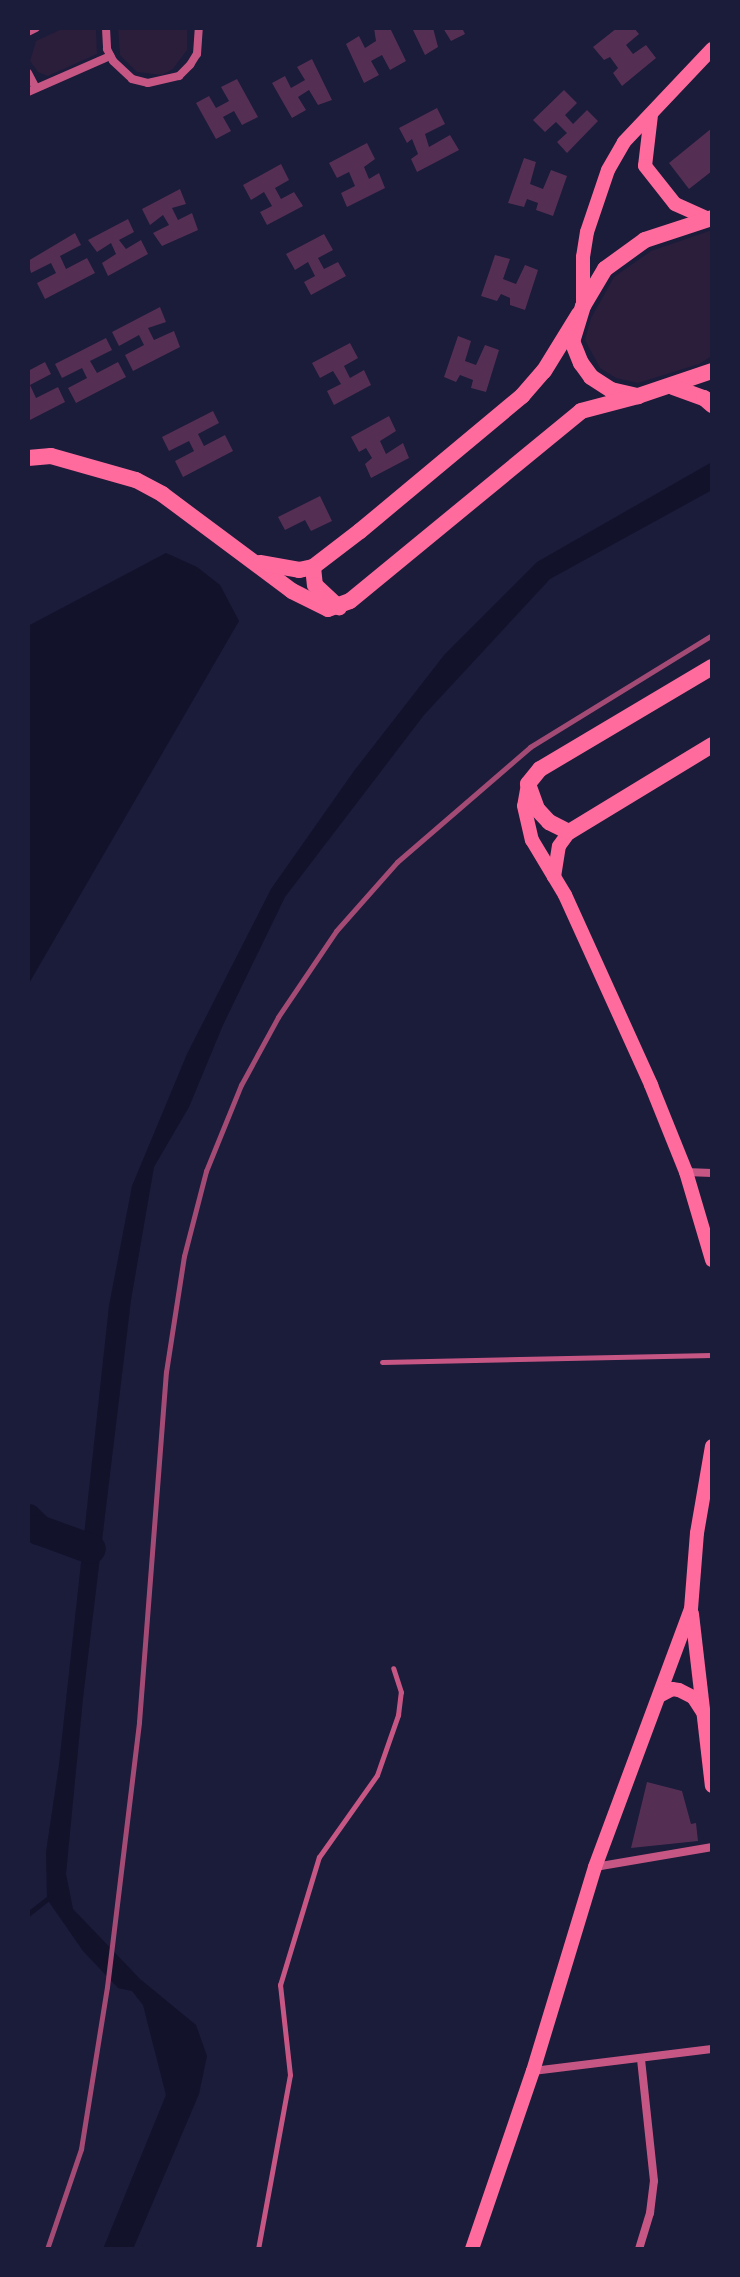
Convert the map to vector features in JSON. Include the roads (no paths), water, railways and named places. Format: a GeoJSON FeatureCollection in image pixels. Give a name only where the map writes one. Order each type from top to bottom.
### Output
{"type":"FeatureCollection","features":[{"type":"Feature","properties":{"kind":"main road"},"geometry":{"type":"LineString","coordinates":[[638,396],[611,390],[591,377],[572,341],[581,310],[583,257],[596,200],[624,142],[712,49]]}},
{"type":"Feature","properties":{"kind":"main road"},"geometry":{"type":"LineString","coordinates":[[651,112],[645,166],[675,204],[709,218]]}},
{"type":"Feature","properties":{"kind":"main road"},"geometry":{"type":"LineString","coordinates":[[255,562],[285,569],[313,567],[522,396],[544,371],[605,269],[619,256],[645,240],[709,218]]}},
{"type":"Feature","properties":{"kind":"main road"},"geometry":{"type":"LineString","coordinates":[[28,458],[51,456],[136,480],[305,598],[323,608],[339,607],[581,411],[673,387],[712,371]]}},
{"type":"Feature","properties":{"kind":"main road"},"geometry":{"type":"LineString","coordinates":[[673,387],[704,398],[712,405]]}},
{"type":"Feature","properties":{"kind":"main road"},"geometry":{"type":"LineString","coordinates":[[313,567],[315,585],[339,607]]}},
{"type":"Feature","properties":{"kind":"main road"},"geometry":{"type":"LineString","coordinates":[[712,667],[540,769],[528,784],[524,806],[526,822],[613,999],[686,1172],[712,1260]]}},
{"type":"Feature","properties":{"kind":"main road"},"geometry":{"type":"LineString","coordinates":[[554,877],[559,846],[569,832],[712,745]]}},
{"type":"Feature","properties":{"kind":"main road"},"geometry":{"type":"LineString","coordinates":[[528,784],[537,809],[549,822],[569,832]]}},
{"type":"Feature","properties":{"kind":"main road"},"geometry":{"type":"LineString","coordinates":[[712,1446],[697,1533],[691,1609],[707,1698],[704,1715],[712,1786]]}},
{"type":"Feature","properties":{"kind":"main road"},"geometry":{"type":"LineString","coordinates":[[472,2249],[533,2071],[595,1867],[691,1609]]}},
{"type":"Feature","properties":{"kind":"main road"},"geometry":{"type":"LineString","coordinates":[[659,1696],[672,1689],[686,1693],[698,1703],[704,1715]]}},
{"type":"Feature","properties":{"kind":"street"},"geometry":{"type":"LineString","coordinates":[[28,32],[36,28]]}},
{"type":"Feature","properties":{"kind":"street"},"geometry":{"type":"LineString","coordinates":[[106,28],[110,56],[132,79],[158,83],[179,76],[190,65],[197,54],[199,28]]}},
{"type":"Feature","properties":{"kind":"street"},"geometry":{"type":"LineString","coordinates":[[28,73],[32,90],[110,56]]}},
{"type":"Feature","properties":{"kind":"street"},"geometry":{"type":"LineString","coordinates":[[686,1172],[712,1173]]}},
{"type":"Feature","properties":{"kind":"street"},"geometry":{"type":"LineString","coordinates":[[595,1867],[712,1847]]}},
{"type":"Feature","properties":{"kind":"street"},"geometry":{"type":"LineString","coordinates":[[533,2071],[712,2049]]}},
{"type":"Feature","properties":{"kind":"street"},"geometry":{"type":"LineString","coordinates":[[639,2249],[650,2213],[654,2181],[641,2060]]}},
{"type":"Feature","properties":{"kind":"lane"},"geometry":{"type":"LineString","coordinates":[[382,1362],[712,1355]]}},
{"type":"Feature","properties":{"kind":"lane"},"geometry":{"type":"LineString","coordinates":[[258,2249],[290,2075],[280,1985],[319,1857],[377,1775],[398,1715],[401,1692],[393,1668]]}},
{"type":"Feature","properties":{"kind":"waterway"},"geometry":{"type":"LineString","coordinates":[[28,1519],[39,1530],[91,1549]]}},
{"type":"Feature","properties":{"kind":"waterway"},"geometry":{"type":"LineString","coordinates":[[28,1914],[51,1896]]}},
{"type":"Feature","properties":{"kind":"railway"},"geometry":{"type":"LineString","coordinates":[[47,2249],[81,2149],[107,1987],[139,1722],[166,1372],[184,1256],[206,1171],[241,1085],[278,1017],[336,931],[397,862],[530,747],[712,635]]}}]}
